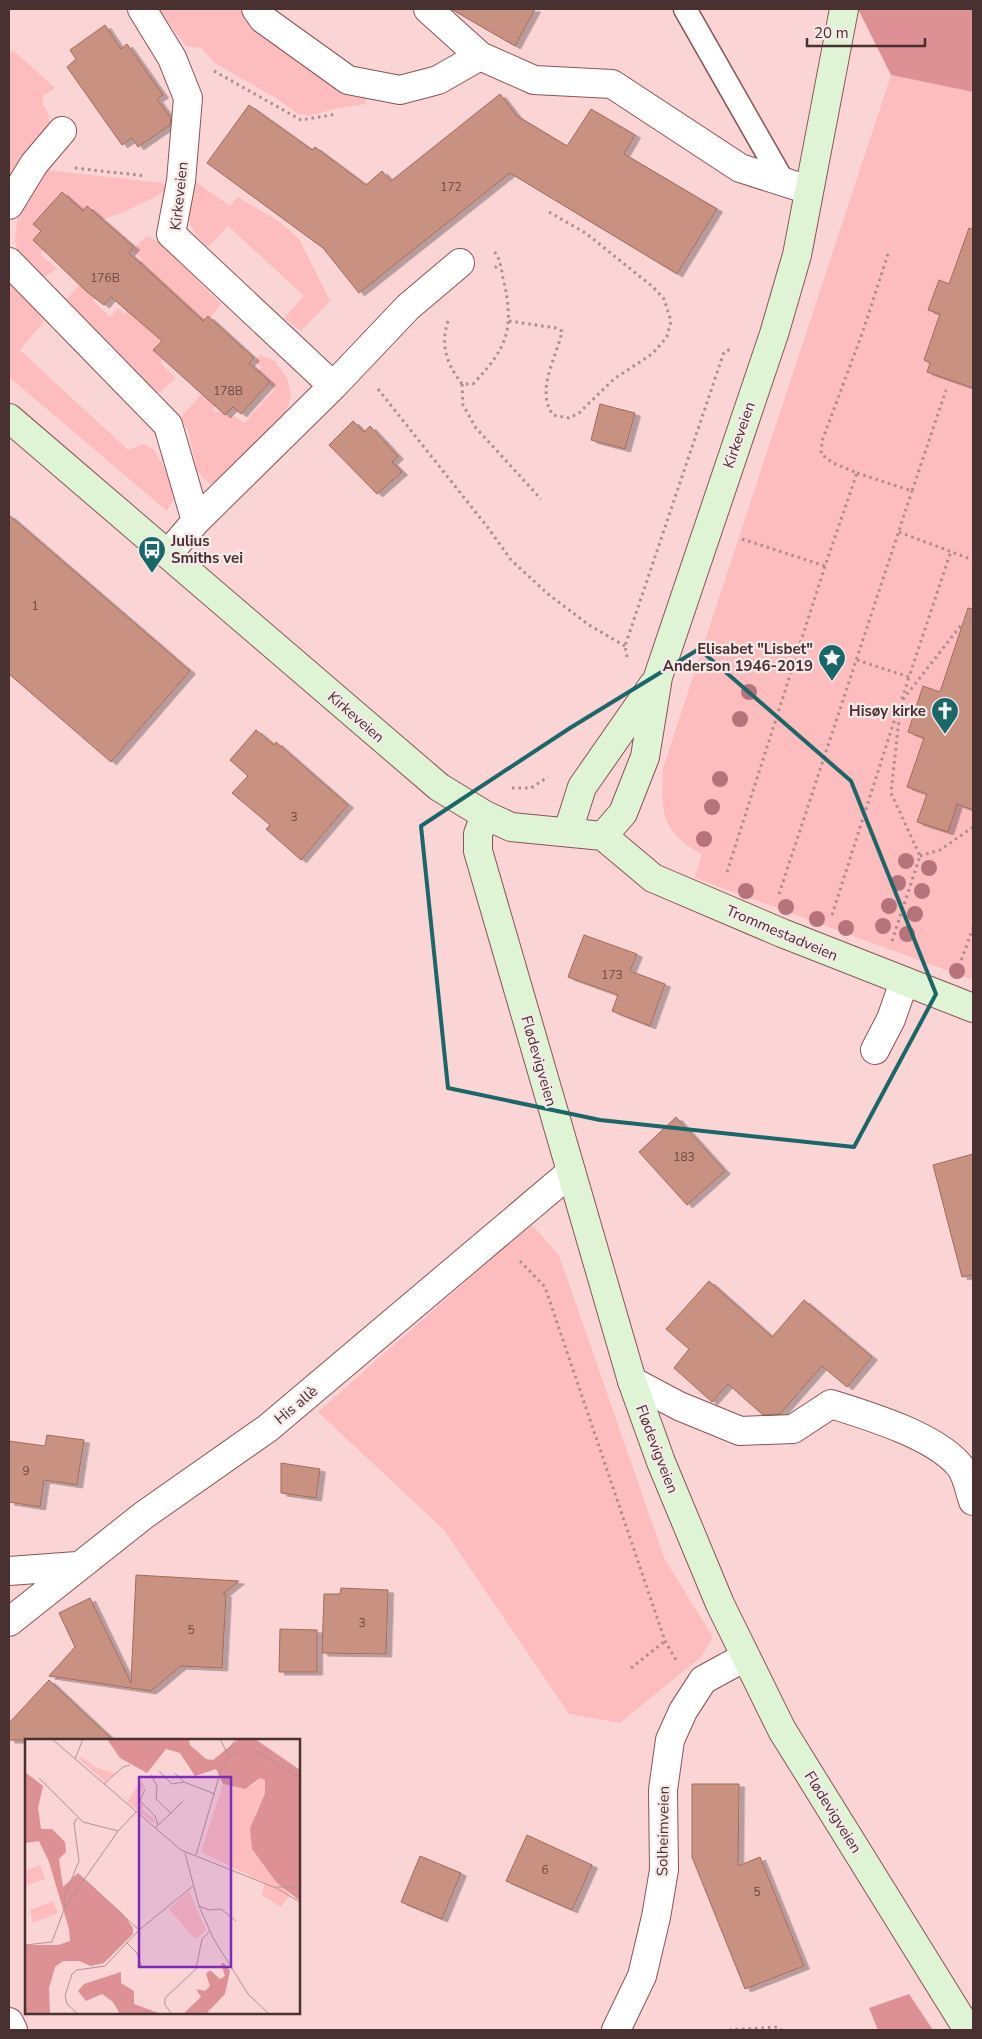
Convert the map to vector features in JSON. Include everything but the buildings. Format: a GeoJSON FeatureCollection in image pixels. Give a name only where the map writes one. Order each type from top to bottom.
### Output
{"type":"FeatureCollection","features":[{"type":"Feature","properties":{"kind":"main road","name":"Kirkeveien"},"geometry":{"type":"LineString","coordinates":[[9,418],[439,787],[485,815],[511,827],[568,831],[603,836],[624,813],[645,757],[658,677],[774,334],[797,255],[844,9]]}},
{"type":"Feature","properties":{"kind":"main road","name":"Kirkeveien"},"geometry":{"type":"LineString","coordinates":[[568,831],[582,787],[658,677]]}},
{"type":"Feature","properties":{"kind":"main road","name":"Flødevigveien"},"geometry":{"type":"LineString","coordinates":[[485,815],[478,834],[478,852],[632,1381],[661,1462],[720,1604],[782,1730],[968,2030]]}},
{"type":"Feature","properties":{"kind":"main road","name":"Trommestadveien"},"geometry":{"type":"LineString","coordinates":[[603,836],[653,878],[782,933],[973,1008]]}},
{"type":"Feature","properties":{"kind":"street","name":"Kirkeveien"},"geometry":{"type":"LineString","coordinates":[[142,9],[172,58],[188,98],[181,181],[171,234],[333,386]]}},
{"type":"Feature","properties":{"kind":"street"},"geometry":{"type":"LineString","coordinates":[[256,9],[263,19],[348,80],[400,90],[438,80],[480,56]]}},
{"type":"Feature","properties":{"kind":"street"},"geometry":{"type":"LineString","coordinates":[[428,9],[480,56],[534,80],[612,84],[740,168],[809,190]]}},
{"type":"Feature","properties":{"kind":"street"},"geometry":{"type":"LineString","coordinates":[[9,206],[34,164],[62,131]]}},
{"type":"Feature","properties":{"kind":"street"},"geometry":{"type":"LineString","coordinates":[[9,262],[168,425],[196,521]]}},
{"type":"Feature","properties":{"kind":"street"},"geometry":{"type":"LineString","coordinates":[[168,554],[196,521],[333,386],[408,307],[460,262]]}},
{"type":"Feature","properties":{"kind":"street"},"geometry":{"type":"LineString","coordinates":[[875,1050],[891,1019],[904,982]]}},
{"type":"Feature","properties":{"kind":"street","name":"His allè"},"geometry":{"type":"LineString","coordinates":[[9,1622],[77,1566],[144,1515],[268,1428],[570,1172]]}},
{"type":"Feature","properties":{"kind":"street"},"geometry":{"type":"LineString","coordinates":[[632,1381],[679,1406],[740,1431],[792,1429],[831,1404],[874,1418],[940,1448],[961,1467],[973,1501]]}},
{"type":"Feature","properties":{"kind":"street"},"geometry":{"type":"LineString","coordinates":[[9,1571],[77,1566]]}},
{"type":"Feature","properties":{"kind":"street","name":"Solheimveien"},"geometry":{"type":"LineString","coordinates":[[616,2030],[642,1976],[656,1917],[664,1870],[663,1790],[670,1740],[683,1711],[703,1680],[745,1657]]}},
{"type":"Feature","properties":{"kind":"street"},"geometry":{"type":"LineString","coordinates":[[9,2022],[13,2030]]}},
{"type":"Feature","properties":{"kind":"lane"},"geometry":{"type":"LineString","coordinates":[[685,9],[783,181]]}},
{"type":"Feature","properties":{"kind":"path"},"geometry":{"type":"LineString","coordinates":[[172,58],[220,73],[300,120],[345,112]]}},
{"type":"Feature","properties":{"kind":"path"},"geometry":{"type":"LineString","coordinates":[[34,164],[171,178],[181,181]]}},
{"type":"Feature","properties":{"kind":"path"},"geometry":{"type":"LineString","coordinates":[[509,322],[556,328],[562,331],[546,389],[545,400],[553,414],[561,418],[569,418],[579,413],[614,379],[652,354],[662,343],[670,329],[664,299],[653,287],[587,234],[549,212]]}},
{"type":"Feature","properties":{"kind":"path"},"geometry":{"type":"LineString","coordinates":[[460,262],[491,248],[498,255],[510,311],[509,322],[500,350],[489,367],[473,384],[462,384]]}},
{"type":"Feature","properties":{"kind":"path"},"geometry":{"type":"LineString","coordinates":[[889,251],[863,331],[822,441],[821,454],[833,463],[857,473],[912,491]]}},
{"type":"Feature","properties":{"kind":"path"},"geometry":{"type":"LineString","coordinates":[[494,269],[500,263]]}},
{"type":"Feature","properties":{"kind":"path"},"geometry":{"type":"LineString","coordinates":[[451,315],[444,335],[446,354],[452,371],[462,384],[463,405],[476,428],[541,499]]}},
{"type":"Feature","properties":{"kind":"path"},"geometry":{"type":"LineString","coordinates":[[628,664],[624,646],[724,352],[739,345]]}},
{"type":"Feature","properties":{"kind":"path"},"geometry":{"type":"LineString","coordinates":[[355,363],[400,416],[511,560],[548,594],[589,625],[624,646]]}},
{"type":"Feature","properties":{"kind":"path"},"geometry":{"type":"LineString","coordinates":[[777,898],[946,390]]}},
{"type":"Feature","properties":{"kind":"path"},"geometry":{"type":"LineString","coordinates":[[724,880],[857,473]]}},
{"type":"Feature","properties":{"kind":"path"},"geometry":{"type":"LineString","coordinates":[[708,525],[739,538],[826,566]]}},
{"type":"Feature","properties":{"kind":"path"},"geometry":{"type":"LineString","coordinates":[[899,532],[973,560]]}},
{"type":"Feature","properties":{"kind":"path"},"geometry":{"type":"LineString","coordinates":[[831,918],[951,552]]}},
{"type":"Feature","properties":{"kind":"path"},"geometry":{"type":"LineString","coordinates":[[892,941],[920,856],[891,792],[901,702],[962,624],[973,617]]}},
{"type":"Feature","properties":{"kind":"path"},"geometry":{"type":"LineString","coordinates":[[857,660],[909,677]]}},
{"type":"Feature","properties":{"kind":"path"},"geometry":{"type":"LineString","coordinates":[[511,788],[531,788],[553,773]]}},
{"type":"Feature","properties":{"kind":"path"},"geometry":{"type":"LineString","coordinates":[[920,856],[940,850],[973,827]]}},
{"type":"Feature","properties":{"kind":"path"},"geometry":{"type":"LineString","coordinates":[[959,967],[973,928]]}},
{"type":"Feature","properties":{"kind":"path"},"geometry":{"type":"LineString","coordinates":[[495,1235],[545,1287],[665,1641],[678,1664],[703,1680]]}},
{"type":"Feature","properties":{"kind":"path"},"geometry":{"type":"LineString","coordinates":[[631,1668],[665,1641]]}},
{"type":"Feature","properties":{"kind":"path"},"geometry":{"type":"LineString","coordinates":[[729,2030],[754,2027],[778,2027],[781,2030]]}},
{"type":"Feature","properties":{"kind":"highlighted area"},"geometry":{"type":"Polygon","coordinates":[[[699,649],[851,781],[936,994],[854,1147],[600,1120],[448,1088],[421,826],[570,728],[699,649]]]}},
{"type":"Feature","properties":{"kind":"shaded area"},"geometry":{"type":"Polygon","coordinates":[[[158,9],[242,9],[270,39],[298,63],[346,91],[366,99],[366,104],[334,109],[309,116],[298,114],[276,98],[215,63],[201,48],[186,46],[158,9]]]}},
{"type":"Feature","properties":{"kind":"shaded area"},"geometry":{"type":"Polygon","coordinates":[[[858,9],[973,9],[973,92],[891,75],[858,9]]]}},
{"type":"Feature","properties":{"kind":"shaded area"},"geometry":{"type":"Polygon","coordinates":[[[13,50],[55,88],[43,96],[43,105],[48,112],[50,127],[9,187],[9,55],[13,50]]]}},
{"type":"Feature","properties":{"kind":"shaded area"},"geometry":{"type":"Polygon","coordinates":[[[891,75],[973,92],[973,980],[695,878],[702,854],[678,838],[666,819],[663,808],[663,768],[891,75]]]}},
{"type":"Feature","properties":{"kind":"shaded area"},"geometry":{"type":"Polygon","coordinates":[[[47,170],[163,183],[167,189],[146,202],[51,244],[40,254],[57,269],[38,280],[20,261],[15,240],[19,207],[47,170]]]}},
{"type":"Feature","properties":{"kind":"shaded area"},"geometry":{"type":"Polygon","coordinates":[[[195,181],[230,206],[238,197],[281,223],[299,239],[330,301],[301,331],[284,318],[304,296],[228,226],[208,247],[194,232],[188,209],[195,181]]]}},
{"type":"Feature","properties":{"kind":"shaded area"},"geometry":{"type":"Polygon","coordinates":[[[147,236],[160,243],[221,304],[204,327],[187,312],[158,345],[168,354],[160,363],[176,378],[157,395],[62,304],[86,278],[101,291],[93,301],[110,317],[118,308],[125,314],[155,280],[137,264],[142,259],[132,250],[147,236]]]}},
{"type":"Feature","properties":{"kind":"shaded area"},"geometry":{"type":"Polygon","coordinates":[[[9,276],[44,321],[20,350],[128,450],[143,444],[153,449],[175,484],[174,499],[167,511],[9,377],[9,276]]]}},
{"type":"Feature","properties":{"kind":"shaded area"},"geometry":{"type":"Polygon","coordinates":[[[260,355],[275,361],[288,380],[291,395],[283,422],[214,486],[202,477],[197,470],[188,431],[180,418],[207,388],[221,400],[212,410],[238,418],[244,423],[275,389],[257,373],[261,368],[255,361],[260,355]]]}},
{"type":"Feature","properties":{"kind":"shaded area"},"geometry":{"type":"Polygon","coordinates":[[[531,1224],[559,1255],[665,1560],[713,1637],[701,1657],[620,1723],[569,1714],[444,1530],[318,1412],[531,1224]]]}},
{"type":"Feature","properties":{"kind":"shaded area"},"geometry":{"type":"Polygon","coordinates":[[[909,1994],[933,2030],[878,2030],[869,2008],[909,1994]]]}},
{"type":"Feature","properties":{"kind":"place","name":"Julius Smiths vei"},"geometry":{"type":"Point","coordinates":[152,574]}},
{"type":"Feature","properties":{"kind":"place","name":"Elisabet \"Lisbet\" Anderson 1946-2019"},"geometry":{"type":"Point","coordinates":[832,682]}},
{"type":"Feature","properties":{"kind":"place","name":"Hisøy kirke"},"geometry":{"type":"Point","coordinates":[945,735]}}]}
